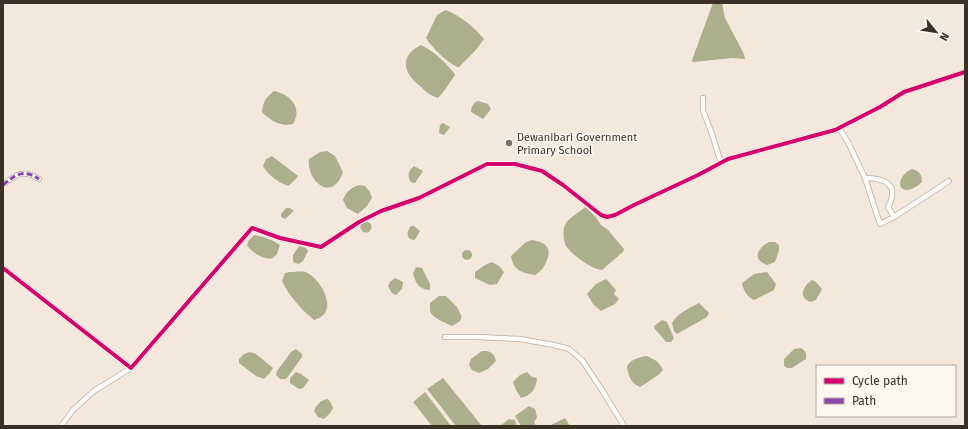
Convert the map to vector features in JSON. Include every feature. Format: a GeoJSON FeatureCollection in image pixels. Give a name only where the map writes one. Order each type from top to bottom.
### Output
{"type":"FeatureCollection","features":[{"type":"Feature","properties":{"kind":"street"},"geometry":{"type":"LineString","coordinates":[[61,426],[73,410],[94,391],[131,368],[252,228],[280,238],[321,247],[359,222],[419,198],[487,164],[515,164],[542,171],[563,185],[601,215],[607,217],[615,215],[728,159],[839,128],[880,107],[904,92],[965,72]]}},
{"type":"Feature","properties":{"kind":"street"},"geometry":{"type":"LineString","coordinates":[[703,98],[702,111],[711,131],[721,163]]}},
{"type":"Feature","properties":{"kind":"street"},"geometry":{"type":"LineString","coordinates":[[839,128],[848,142],[865,178],[880,224],[894,217],[949,181]]}},
{"type":"Feature","properties":{"kind":"street"},"geometry":{"type":"LineString","coordinates":[[3,184],[14,176],[22,173],[39,179]]}},
{"type":"Feature","properties":{"kind":"street"},"geometry":{"type":"LineString","coordinates":[[865,178],[880,178],[887,181],[892,192],[892,198],[888,207],[894,217]]}},
{"type":"Feature","properties":{"kind":"street"},"geometry":{"type":"LineString","coordinates":[[3,268],[131,368]]}},
{"type":"Feature","properties":{"kind":"street"},"geometry":{"type":"LineString","coordinates":[[445,337],[478,336],[520,339],[554,344],[569,349],[582,360],[624,426]]}},
{"type":"Feature","properties":{"kind":"shaded area"},"geometry":{"type":"Polygon","coordinates":[[[713,3],[722,3],[725,18],[744,54],[745,59],[732,58],[693,62],[692,60],[713,3]]]}},
{"type":"Feature","properties":{"kind":"shaded area"},"geometry":{"type":"Polygon","coordinates":[[[446,10],[467,22],[484,39],[475,51],[459,67],[440,54],[426,38],[437,15],[446,10]]]}},
{"type":"Feature","properties":{"kind":"shaded area"},"geometry":{"type":"Polygon","coordinates":[[[421,45],[439,57],[455,75],[438,98],[431,95],[414,81],[407,70],[406,65],[409,54],[421,45]]]}},
{"type":"Feature","properties":{"kind":"shaded area"},"geometry":{"type":"Polygon","coordinates":[[[274,91],[285,95],[296,107],[296,118],[293,124],[280,124],[262,112],[265,100],[274,91]]]}},
{"type":"Feature","properties":{"kind":"shaded area"},"geometry":{"type":"Polygon","coordinates":[[[478,101],[488,104],[491,109],[483,119],[471,112],[471,108],[478,101]]]}},
{"type":"Feature","properties":{"kind":"shaded area"},"geometry":{"type":"Polygon","coordinates":[[[443,123],[450,127],[444,135],[439,133],[440,125],[443,123]]]}},
{"type":"Feature","properties":{"kind":"shaded area"},"geometry":{"type":"Polygon","coordinates":[[[327,151],[335,156],[343,172],[333,186],[327,187],[316,181],[309,167],[309,159],[320,152],[327,151]]]}},
{"type":"Feature","properties":{"kind":"shaded area"},"geometry":{"type":"Polygon","coordinates":[[[272,156],[298,176],[288,186],[274,178],[263,166],[266,159],[272,156]]]}},
{"type":"Feature","properties":{"kind":"shaded area"},"geometry":{"type":"Polygon","coordinates":[[[414,166],[423,171],[415,183],[411,182],[409,178],[409,172],[414,166]]]}},
{"type":"Feature","properties":{"kind":"shaded area"},"geometry":{"type":"Polygon","coordinates":[[[912,169],[920,173],[922,182],[914,188],[908,190],[904,189],[901,187],[900,183],[902,178],[905,173],[912,169]]]}},
{"type":"Feature","properties":{"kind":"shaded area"},"geometry":{"type":"Polygon","coordinates":[[[359,185],[365,186],[370,192],[372,198],[367,206],[358,214],[347,208],[343,200],[353,187],[359,185]]]}},
{"type":"Feature","properties":{"kind":"shaded area"},"geometry":{"type":"Polygon","coordinates":[[[585,207],[595,216],[601,225],[608,230],[624,249],[623,252],[602,270],[593,268],[578,258],[565,242],[564,232],[566,223],[585,207]]]}},
{"type":"Feature","properties":{"kind":"shaded area"},"geometry":{"type":"Polygon","coordinates":[[[286,208],[290,208],[294,211],[285,219],[281,217],[281,214],[286,208]]]}},
{"type":"Feature","properties":{"kind":"shaded area"},"geometry":{"type":"Polygon","coordinates":[[[364,222],[368,222],[370,223],[370,231],[364,232],[361,229],[361,225],[364,222]]]}},
{"type":"Feature","properties":{"kind":"shaded area"},"geometry":{"type":"Polygon","coordinates":[[[411,226],[414,226],[420,231],[414,240],[408,236],[411,226]]]}},
{"type":"Feature","properties":{"kind":"shaded area"},"geometry":{"type":"Polygon","coordinates":[[[254,235],[264,237],[280,245],[277,254],[273,258],[270,259],[262,257],[249,248],[247,245],[249,240],[254,235]]]}},
{"type":"Feature","properties":{"kind":"shaded area"},"geometry":{"type":"Polygon","coordinates":[[[532,240],[544,244],[548,248],[549,252],[544,267],[535,275],[523,272],[516,268],[511,256],[526,242],[532,240]]]}},
{"type":"Feature","properties":{"kind":"shaded area"},"geometry":{"type":"Polygon","coordinates":[[[769,242],[775,242],[779,245],[779,250],[775,262],[767,265],[759,260],[758,254],[759,250],[769,242]]]}},
{"type":"Feature","properties":{"kind":"shaded area"},"geometry":{"type":"Polygon","coordinates":[[[299,246],[306,248],[308,251],[303,261],[299,264],[293,261],[293,255],[299,246]]]}},
{"type":"Feature","properties":{"kind":"shaded area"},"geometry":{"type":"Polygon","coordinates":[[[465,250],[469,250],[471,251],[471,259],[465,260],[462,257],[462,253],[465,250]]]}},
{"type":"Feature","properties":{"kind":"shaded area"},"geometry":{"type":"Polygon","coordinates":[[[492,262],[499,266],[504,272],[497,284],[490,285],[475,278],[475,272],[492,262]]]}},
{"type":"Feature","properties":{"kind":"shaded area"},"geometry":{"type":"Polygon","coordinates":[[[416,267],[422,268],[430,284],[430,290],[423,289],[416,282],[413,273],[416,267]]]}},
{"type":"Feature","properties":{"kind":"shaded area"},"geometry":{"type":"Polygon","coordinates":[[[306,272],[317,281],[326,296],[326,311],[322,316],[314,320],[292,297],[282,281],[285,273],[306,272]]]}},
{"type":"Feature","properties":{"kind":"shaded area"},"geometry":{"type":"Polygon","coordinates":[[[767,272],[776,284],[774,290],[754,300],[752,299],[746,293],[742,283],[754,274],[767,272]]]}},
{"type":"Feature","properties":{"kind":"shaded area"},"geometry":{"type":"Polygon","coordinates":[[[395,278],[403,282],[402,289],[396,295],[392,293],[388,286],[395,278]]]}},
{"type":"Feature","properties":{"kind":"shaded area"},"geometry":{"type":"Polygon","coordinates":[[[606,279],[616,290],[614,294],[619,299],[615,304],[601,311],[593,304],[587,294],[596,284],[606,279]]]}},
{"type":"Feature","properties":{"kind":"shaded area"},"geometry":{"type":"Polygon","coordinates":[[[812,280],[822,289],[816,300],[811,302],[804,298],[803,292],[812,280]]]}},
{"type":"Feature","properties":{"kind":"shaded area"},"geometry":{"type":"Polygon","coordinates":[[[439,296],[446,296],[457,307],[461,315],[458,323],[452,326],[439,320],[431,313],[430,303],[439,296]]]}},
{"type":"Feature","properties":{"kind":"shaded area"},"geometry":{"type":"Polygon","coordinates":[[[699,303],[709,313],[707,317],[677,334],[674,331],[672,323],[674,319],[684,311],[699,303]]]}},
{"type":"Feature","properties":{"kind":"shaded area"},"geometry":{"type":"Polygon","coordinates":[[[662,320],[667,322],[674,338],[671,342],[666,342],[655,329],[654,326],[662,320]]]}},
{"type":"Feature","properties":{"kind":"shaded area"},"geometry":{"type":"Polygon","coordinates":[[[801,348],[806,353],[806,359],[792,368],[787,368],[784,366],[784,359],[794,349],[801,348]]]}},
{"type":"Feature","properties":{"kind":"shaded area"},"geometry":{"type":"Polygon","coordinates":[[[296,349],[302,354],[302,357],[287,378],[280,379],[276,375],[277,371],[291,352],[296,349]]]}},
{"type":"Feature","properties":{"kind":"shaded area"},"geometry":{"type":"Polygon","coordinates":[[[482,351],[491,353],[496,361],[488,369],[479,373],[472,370],[469,365],[471,359],[482,351]]]}},
{"type":"Feature","properties":{"kind":"shaded area"},"geometry":{"type":"Polygon","coordinates":[[[250,352],[256,354],[273,368],[264,379],[256,376],[239,363],[239,359],[244,354],[250,352]]]}},
{"type":"Feature","properties":{"kind":"shaded area"},"geometry":{"type":"Polygon","coordinates":[[[646,356],[660,364],[663,370],[657,376],[640,387],[634,384],[630,379],[627,366],[635,359],[646,356]]]}},
{"type":"Feature","properties":{"kind":"shaded area"},"geometry":{"type":"Polygon","coordinates":[[[296,372],[309,380],[303,388],[299,389],[290,383],[290,378],[296,372]]]}},
{"type":"Feature","properties":{"kind":"shaded area"},"geometry":{"type":"Polygon","coordinates":[[[527,372],[532,377],[537,378],[533,391],[521,398],[513,382],[520,375],[527,372]]]}},
{"type":"Feature","properties":{"kind":"shaded area"},"geometry":{"type":"Polygon","coordinates":[[[443,378],[482,426],[456,426],[427,389],[443,378]]]}},
{"type":"Feature","properties":{"kind":"shaded area"},"geometry":{"type":"Polygon","coordinates":[[[425,392],[451,426],[432,426],[413,402],[425,392]]]}},
{"type":"Feature","properties":{"kind":"shaded area"},"geometry":{"type":"Polygon","coordinates":[[[327,399],[330,401],[333,408],[324,419],[318,417],[314,411],[319,403],[327,399]]]}},
{"type":"Feature","properties":{"kind":"shaded area"},"geometry":{"type":"Polygon","coordinates":[[[529,406],[535,409],[537,417],[534,422],[536,426],[521,426],[515,416],[529,406]]]}},
{"type":"Feature","properties":{"kind":"shaded area"},"geometry":{"type":"Polygon","coordinates":[[[565,418],[570,426],[549,426],[565,418]]]}},
{"type":"Feature","properties":{"kind":"shaded area"},"geometry":{"type":"Polygon","coordinates":[[[509,419],[515,420],[517,426],[500,426],[509,419]]]}},
{"type":"Feature","properties":{"kind":"marked path"},"geometry":{"type":"LineString","coordinates":[[3,185],[20,174],[29,174],[39,179]]}},
{"type":"Feature","properties":{"kind":"cycle path"},"geometry":{"type":"LineString","coordinates":[[3,268],[131,368],[252,228],[280,238],[321,247],[359,222],[381,211],[419,198],[487,164],[515,164],[542,171],[563,185],[601,215],[607,217],[615,215],[728,159],[835,130],[880,107],[904,92],[965,72]]}},
{"type":"Feature","properties":{"kind":"place","name":"Dewanibari Government Primary School"},"geometry":{"type":"Point","coordinates":[509,143]}}]}
